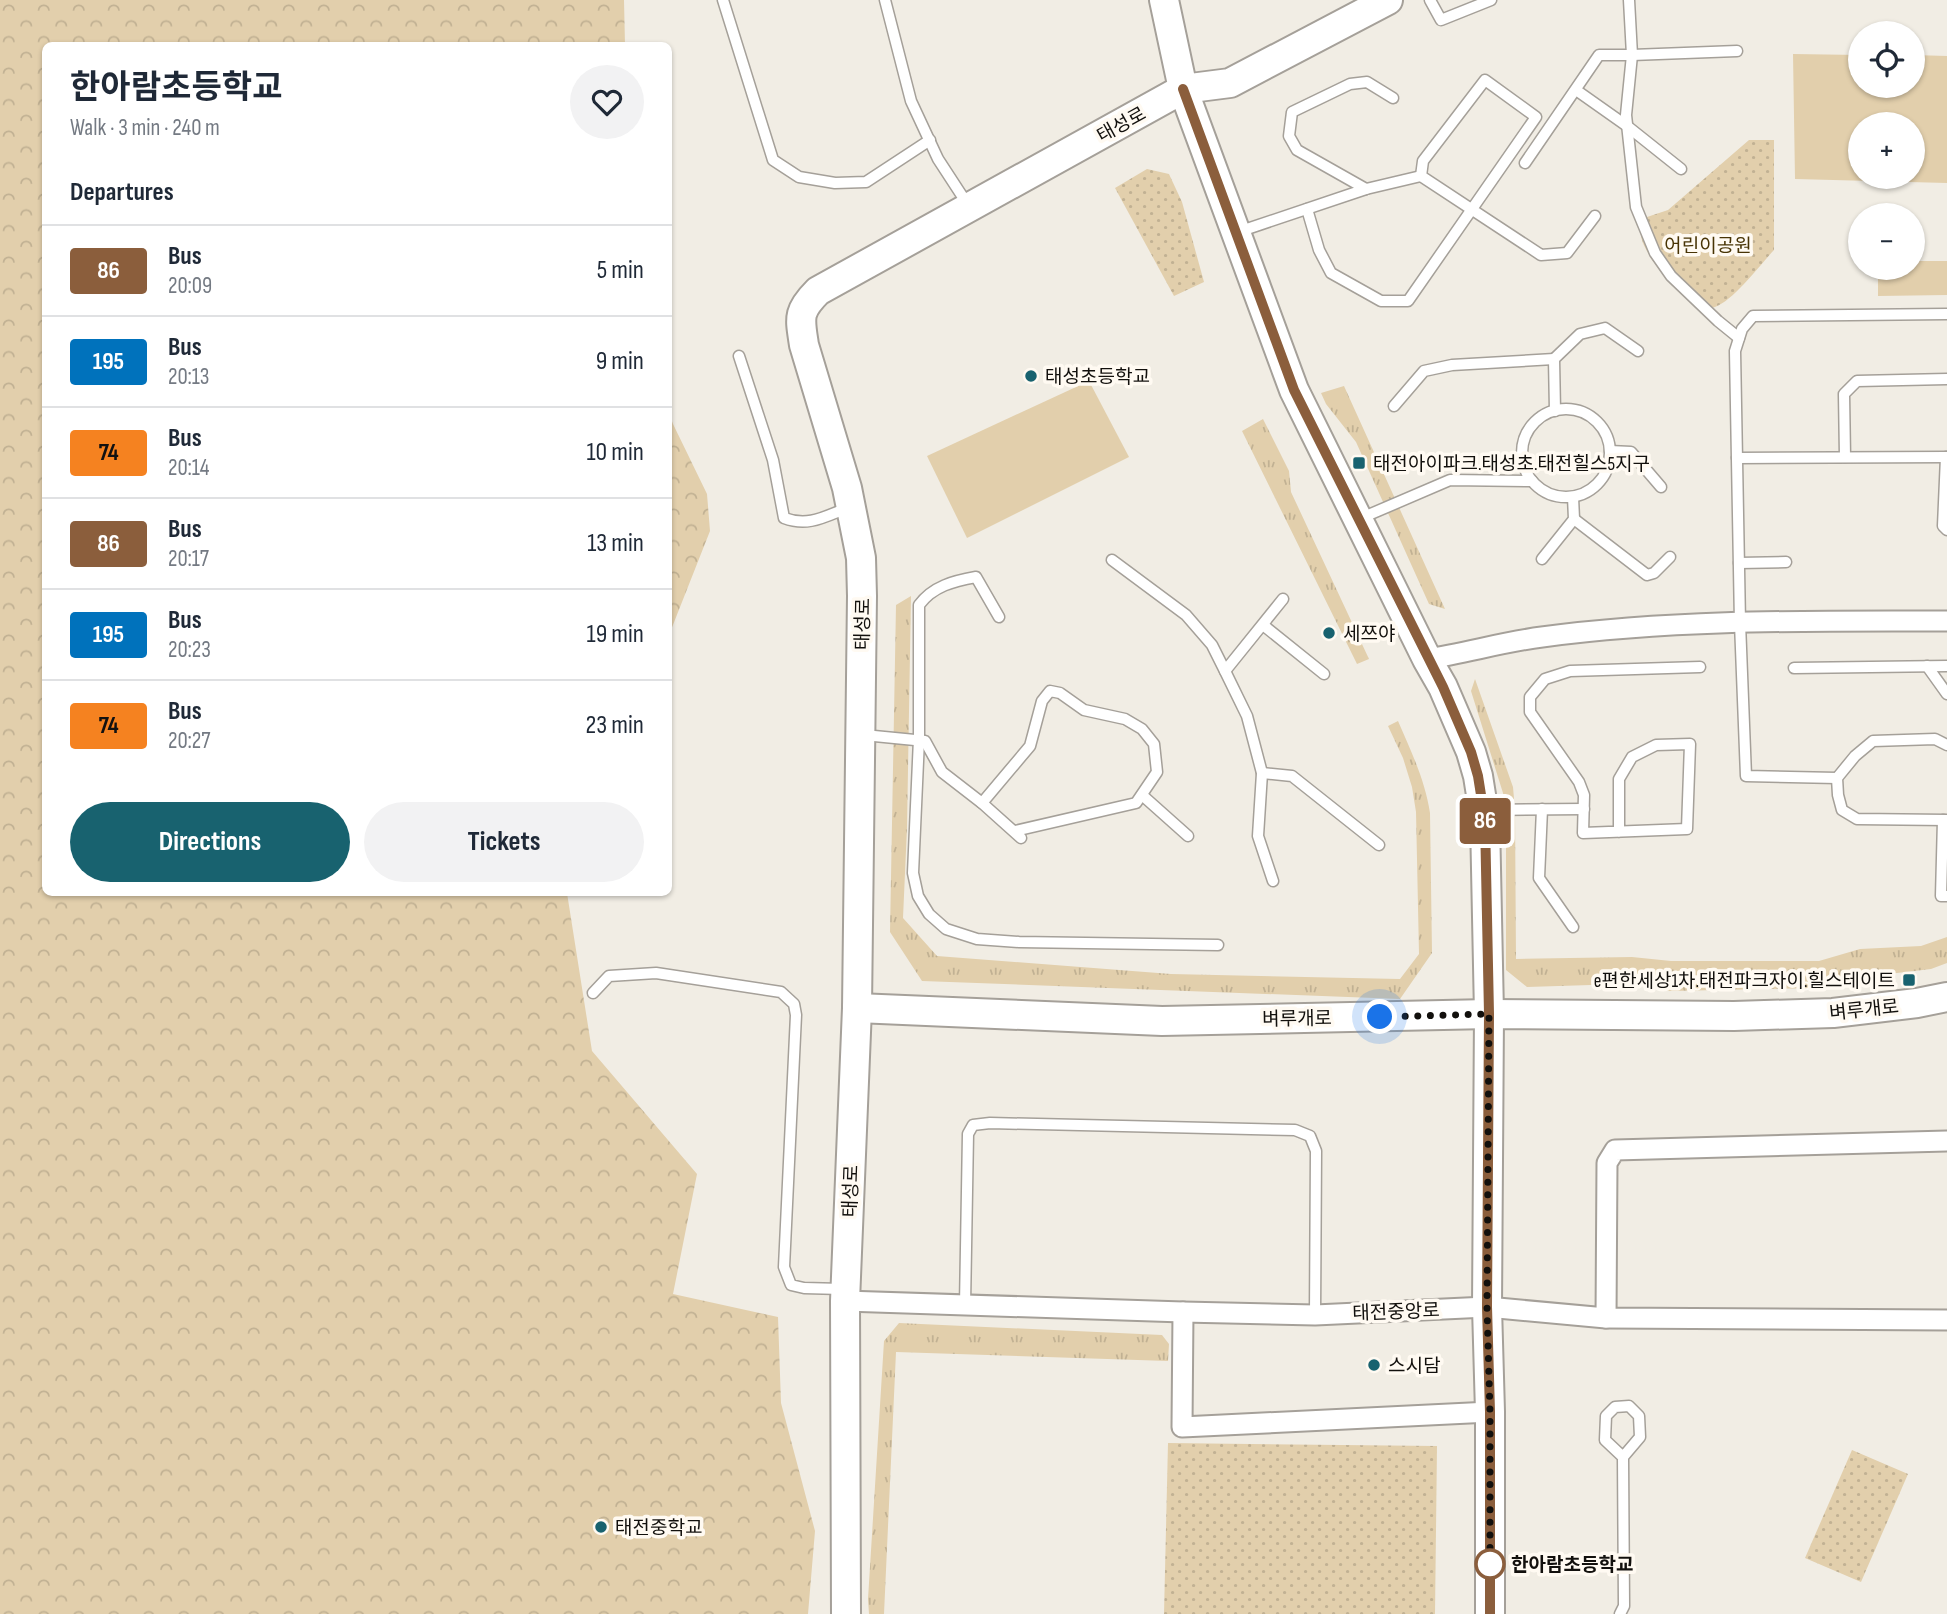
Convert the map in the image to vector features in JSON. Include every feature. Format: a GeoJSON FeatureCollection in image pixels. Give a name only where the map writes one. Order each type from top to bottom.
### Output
{"type":"FeatureCollection","features":[{"type":"Feature","properties":{"kind":"street"},"geometry":{"type":"LineString","coordinates":[[1164,0],[1183,89],[1294,390],[1443,687],[1471,752],[1483,810],[1489,1014],[1487,1307],[1490,1614]]}},
{"type":"Feature","properties":{"kind":"street","name":"태성로"},"geometry":{"type":"LineString","coordinates":[[846,1614],[846,1295],[857,1008],[861,558],[847,488],[804,345],[800,322],[805,303],[818,291],[1183,89],[1230,83],[1388,0]]}},
{"type":"Feature","properties":{"kind":"street"},"geometry":{"type":"LineString","coordinates":[[1427,659],[1494,644],[1592,631],[1740,622],[1947,621]]}},
{"type":"Feature","properties":{"kind":"street","name":"벼루개로"},"geometry":{"type":"LineString","coordinates":[[857,1008],[1162,1021],[1489,1014],[1784,1016],[1876,1008],[1947,997]]}},
{"type":"Feature","properties":{"kind":"street"},"geometry":{"type":"LineString","coordinates":[[1606,1318],[1607,1163],[1615,1150],[1947,1141]]}},
{"type":"Feature","properties":{"kind":"street","name":"태전중앙로"},"geometry":{"type":"LineString","coordinates":[[846,1295],[965,1305],[1315,1315],[1487,1307],[1606,1318],[1947,1320]]}},
{"type":"Feature","properties":{"kind":"street"},"geometry":{"type":"LineString","coordinates":[[1183,1312],[1182,1427],[1490,1412]]}},
{"type":"Feature","properties":{"kind":"lane"},"geometry":{"type":"LineString","coordinates":[[723,0],[774,160],[799,177],[835,183],[866,182],[930,140]]}},
{"type":"Feature","properties":{"kind":"lane"},"geometry":{"type":"LineString","coordinates":[[885,0],[911,101],[938,159],[969,207]]}},
{"type":"Feature","properties":{"kind":"lane"},"geometry":{"type":"LineString","coordinates":[[1430,0],[1441,20],[1491,0]]}},
{"type":"Feature","properties":{"kind":"lane"},"geometry":{"type":"LineString","coordinates":[[1629,0],[1632,55],[1626,115],[1636,206],[1655,253],[1671,276],[1739,338]]}},
{"type":"Feature","properties":{"kind":"lane"},"geometry":{"type":"LineString","coordinates":[[1525,163],[1599,55],[1737,51]]}},
{"type":"Feature","properties":{"kind":"lane"},"geometry":{"type":"LineString","coordinates":[[1307,209],[1319,250],[1331,273],[1381,301],[1408,301],[1536,117],[1485,80],[1423,161],[1421,176]]}},
{"type":"Feature","properties":{"kind":"lane"},"geometry":{"type":"LineString","coordinates":[[1366,189],[1297,150],[1289,136],[1292,112],[1350,84],[1367,82],[1393,98]]}},
{"type":"Feature","properties":{"kind":"lane"},"geometry":{"type":"LineString","coordinates":[[1576,90],[1627,126],[1681,170]]}},
{"type":"Feature","properties":{"kind":"lane"},"geometry":{"type":"LineString","coordinates":[[1518,143],[1533,152]]}},
{"type":"Feature","properties":{"kind":"lane"},"geometry":{"type":"LineString","coordinates":[[1236,233],[1366,189],[1421,176],[1541,255],[1567,253],[1595,216]]}},
{"type":"Feature","properties":{"kind":"lane"},"geometry":{"type":"LineString","coordinates":[[1837,778],[1746,776],[1735,351],[1742,329],[1753,316],[1947,314]]}},
{"type":"Feature","properties":{"kind":"lane"},"geometry":{"type":"LineString","coordinates":[[1394,406],[1424,371],[1452,365],[1554,359],[1580,334],[1605,328],[1638,351]]}},
{"type":"Feature","properties":{"kind":"lane"},"geometry":{"type":"LineString","coordinates":[[738,356],[774,460],[784,518],[797,523],[810,522],[851,507]]}},
{"type":"Feature","properties":{"kind":"lane"},"geometry":{"type":"LineString","coordinates":[[1554,359],[1555,411]]}},
{"type":"Feature","properties":{"kind":"lane"},"geometry":{"type":"LineString","coordinates":[[1845,457],[1844,394],[1857,381],[1947,379]]}},
{"type":"Feature","properties":{"kind":"lane"},"geometry":{"type":"LineString","coordinates":[[1572,409],[1597,421],[1605,432],[1610,451],[1606,472],[1598,484],[1587,492],[1573,496],[1558,496],[1543,491],[1532,481],[1524,467],[1522,452],[1532,425],[1544,415],[1572,409]]}},
{"type":"Feature","properties":{"kind":"lane"},"geometry":{"type":"LineString","coordinates":[[1610,451],[1631,452],[1661,487]]}},
{"type":"Feature","properties":{"kind":"lane"},"geometry":{"type":"LineString","coordinates":[[1737,458],[1946,457],[1944,526],[1947,530]]}},
{"type":"Feature","properties":{"kind":"lane"},"geometry":{"type":"LineString","coordinates":[[1358,519],[1450,480],[1532,481]]}},
{"type":"Feature","properties":{"kind":"lane"},"geometry":{"type":"LineString","coordinates":[[1542,559],[1574,519],[1573,496]]}},
{"type":"Feature","properties":{"kind":"lane"},"geometry":{"type":"LineString","coordinates":[[1574,519],[1647,575],[1654,573],[1670,557]]}},
{"type":"Feature","properties":{"kind":"lane"},"geometry":{"type":"LineString","coordinates":[[1112,560],[1186,615],[1212,645],[1247,716],[1262,773],[1258,836],[1273,881]]}},
{"type":"Feature","properties":{"kind":"lane"},"geometry":{"type":"LineString","coordinates":[[1739,563],[1786,562]]}},
{"type":"Feature","properties":{"kind":"lane"},"geometry":{"type":"LineString","coordinates":[[999,617],[976,577],[951,582],[927,594],[919,604],[919,739],[913,873],[918,896],[929,914],[946,929],[977,939],[1219,945]]}},
{"type":"Feature","properties":{"kind":"lane"},"geometry":{"type":"LineString","coordinates":[[1225,671],[1283,599]]}},
{"type":"Feature","properties":{"kind":"lane"},"geometry":{"type":"LineString","coordinates":[[1263,625],[1324,674]]}},
{"type":"Feature","properties":{"kind":"lane"},"geometry":{"type":"LineString","coordinates":[[1927,666],[1947,695]]}},
{"type":"Feature","properties":{"kind":"lane"},"geometry":{"type":"LineString","coordinates":[[1794,668],[1947,666]]}},
{"type":"Feature","properties":{"kind":"lane"},"geometry":{"type":"LineString","coordinates":[[1619,832],[1619,779],[1632,757],[1656,745],[1690,744],[1687,829],[1619,832],[1583,833],[1584,795],[1530,712],[1530,697],[1545,678],[1570,671],[1700,667]]}},
{"type":"Feature","properties":{"kind":"lane"},"geometry":{"type":"LineString","coordinates":[[860,735],[925,741],[942,772],[1018,834],[1136,803],[1157,772],[1154,744],[1142,729],[1125,719],[1084,710],[1059,693],[1050,691],[1042,701],[1030,746],[982,803]]}},
{"type":"Feature","properties":{"kind":"lane"},"geometry":{"type":"LineString","coordinates":[[1947,745],[1935,739],[1873,741],[1855,756],[1837,778],[1842,810],[1857,819],[1945,820],[1941,896],[1947,896]]}},
{"type":"Feature","properties":{"kind":"lane"},"geometry":{"type":"LineString","coordinates":[[1262,773],[1292,776],[1379,845]]}},
{"type":"Feature","properties":{"kind":"lane"},"geometry":{"type":"LineString","coordinates":[[1142,795],[1188,836]]}},
{"type":"Feature","properties":{"kind":"lane"},"geometry":{"type":"LineString","coordinates":[[1483,810],[1584,809]]}},
{"type":"Feature","properties":{"kind":"lane"},"geometry":{"type":"LineString","coordinates":[[1542,810],[1539,878],[1573,927]]}},
{"type":"Feature","properties":{"kind":"lane"},"geometry":{"type":"LineString","coordinates":[[593,993],[609,976],[656,973],[781,992],[794,1004],[796,1015],[784,1267],[790,1284],[846,1295]]}},
{"type":"Feature","properties":{"kind":"lane"},"geometry":{"type":"LineString","coordinates":[[965,1305],[968,1134],[973,1125],[1004,1123],[1295,1130],[1310,1136],[1316,1152],[1315,1315]]}},
{"type":"Feature","properties":{"kind":"lane"},"geometry":{"type":"LineString","coordinates":[[1620,1614],[1624,1606],[1623,1457],[1640,1437],[1639,1416],[1629,1406],[1615,1407],[1606,1416],[1605,1440],[1623,1457]]}},
{"type":"Feature","properties":{"kind":"green space"},"geometry":{"type":"Polygon","coordinates":[[[0,0],[624,0],[625,42],[42,42],[42,896],[567,896],[592,1051],[697,1174],[673,1294],[778,1317],[781,1403],[815,1531],[808,1614],[0,1614],[0,0]]]}},
{"type":"Feature","properties":{"kind":"green space"},"geometry":{"type":"Polygon","coordinates":[[[1793,54],[1848,55],[1848,98],[1925,98],[1925,55],[1947,56],[1947,183],[1925,182],[1925,112],[1848,112],[1848,180],[1795,179],[1793,54]]]}},
{"type":"Feature","properties":{"kind":"green space","name":"어린이공원"},"geometry":{"type":"Polygon","coordinates":[[[1749,140],[1774,140],[1774,250],[1730,297],[1715,307],[1705,307],[1682,294],[1660,270],[1644,245],[1641,219],[1668,210],[1749,140]]]}},
{"type":"Feature","properties":{"kind":"green space"},"geometry":{"type":"Polygon","coordinates":[[[1147,169],[1169,174],[1182,202],[1204,282],[1174,296],[1115,188],[1147,169]]]}},
{"type":"Feature","properties":{"kind":"green space"},"geometry":{"type":"Polygon","coordinates":[[[1925,261],[1947,261],[1947,295],[1878,296],[1878,280],[1925,280],[1925,261]]]}},
{"type":"Feature","properties":{"kind":"green space"},"geometry":{"type":"Polygon","coordinates":[[[1089,381],[1129,457],[967,538],[927,456],[1089,381]]]}},
{"type":"Feature","properties":{"kind":"green space"},"geometry":{"type":"Polygon","coordinates":[[[1344,386],[1445,609],[1429,604],[1356,442],[1326,404],[1321,393],[1344,386]]]}},
{"type":"Feature","properties":{"kind":"green space"},"geometry":{"type":"Polygon","coordinates":[[[1263,419],[1289,471],[1291,492],[1369,659],[1357,664],[1242,431],[1263,419]]]}},
{"type":"Feature","properties":{"kind":"green space"},"geometry":{"type":"Polygon","coordinates":[[[672,421],[707,494],[710,531],[672,627],[672,421]]]}},
{"type":"Feature","properties":{"kind":"green space"},"geometry":{"type":"Polygon","coordinates":[[[911,596],[903,918],[937,956],[1171,974],[1400,979],[1419,954],[1416,812],[1403,758],[1388,726],[1398,721],[1421,777],[1430,813],[1432,953],[1400,999],[922,981],[890,932],[896,605],[911,596]]]}},
{"type":"Feature","properties":{"kind":"green space"},"geometry":{"type":"Polygon","coordinates":[[[1475,679],[1513,787],[1516,959],[1632,957],[1671,961],[1819,961],[1860,949],[1921,946],[1947,937],[1947,963],[1931,969],[1863,977],[1820,988],[1670,991],[1623,984],[1527,987],[1506,970],[1506,816],[1503,793],[1471,691],[1475,679]]]}},
{"type":"Feature","properties":{"kind":"green space"},"geometry":{"type":"Polygon","coordinates":[[[899,1323],[1162,1335],[1169,1344],[1168,1361],[896,1352],[884,1614],[869,1614],[884,1341],[899,1323]]]}},
{"type":"Feature","properties":{"kind":"green space"},"geometry":{"type":"Polygon","coordinates":[[[1168,1443],[1437,1446],[1435,1614],[1164,1614],[1168,1443]]]}},
{"type":"Feature","properties":{"kind":"green space"},"geometry":{"type":"Polygon","coordinates":[[[1852,1450],[1908,1474],[1861,1582],[1805,1558],[1852,1450]]]}},
{"type":"Feature","properties":{"kind":"bus line","name":"86"},"geometry":{"type":"LineString","coordinates":[[1183,89],[1294,390],[1443,687],[1471,752],[1478,776],[1485,820],[1489,1014],[1487,1307],[1490,1614]]}},
{"type":"Feature","properties":{"kind":"place","name":"태성초등학교"},"geometry":{"type":"Point","coordinates":[1031,376]}},
{"type":"Feature","properties":{"kind":"place","name":"태전아이파크.태성초.태전힐스5지구"},"geometry":{"type":"Point","coordinates":[1359,463]}},
{"type":"Feature","properties":{"kind":"place","name":"세쯔야"},"geometry":{"type":"Point","coordinates":[1329,633]}},
{"type":"Feature","properties":{"kind":"place","name":"e편한세상1차.태전파크자이.힐스테이트"},"geometry":{"type":"Point","coordinates":[1909,980]}},
{"type":"Feature","properties":{"kind":"place","name":"스시담"},"geometry":{"type":"Point","coordinates":[1374,1365]}},
{"type":"Feature","properties":{"kind":"place","name":"태전중학교"},"geometry":{"type":"Point","coordinates":[601,1527]}},
{"type":"Feature","properties":{"kind":"place","name":"한아람초등학교"},"geometry":{"type":"Point","coordinates":[1490,1564]}},
{"type":"Feature","properties":{"kind":"route"},"geometry":{"type":"LineString","coordinates":[[1380,1017],[1489,1014],[1487,1307],[1490,1564]]}}]}
